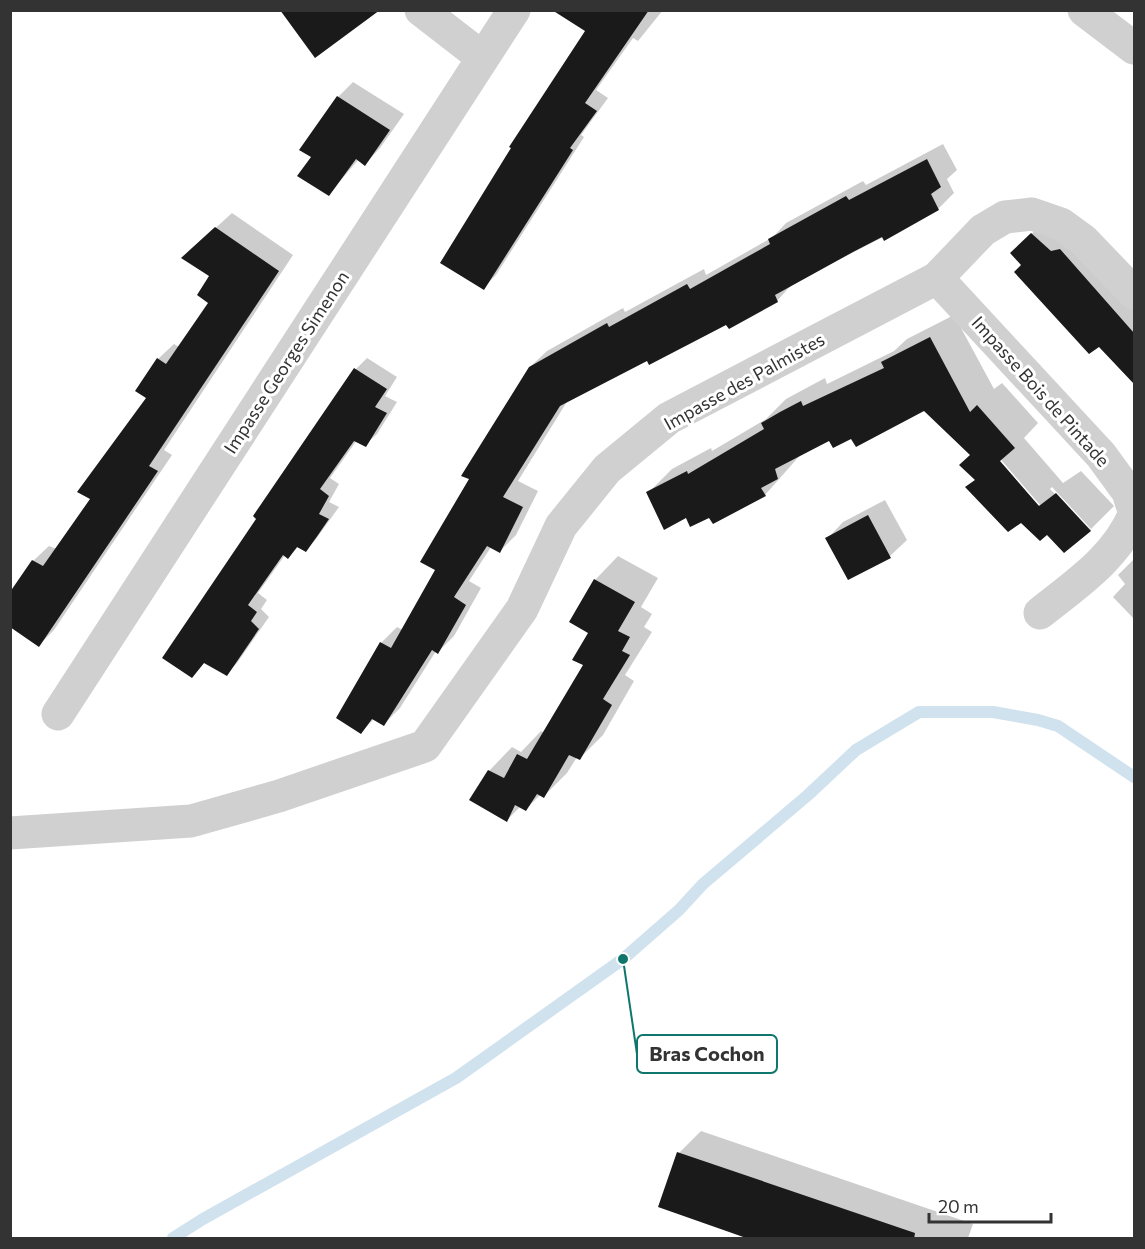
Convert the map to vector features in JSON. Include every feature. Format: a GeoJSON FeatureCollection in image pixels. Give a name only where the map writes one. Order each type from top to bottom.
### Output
{"type":"FeatureCollection","features":[{"type":"Feature","properties":{"kind":"street"},"geometry":{"type":"LineString","coordinates":[[421,10],[483,58]]}},
{"type":"Feature","properties":{"kind":"street","name":"Impasse Georges Simenon"},"geometry":{"type":"LineString","coordinates":[[58,714],[514,10]]}},
{"type":"Feature","properties":{"kind":"street"},"geometry":{"type":"LineString","coordinates":[[1084,10],[1134,48]]}},
{"type":"Feature","properties":{"kind":"street","name":"Impasse des Palmistes"},"geometry":{"type":"LineString","coordinates":[[10,833],[191,821],[279,796],[425,746],[522,609],[561,526],[607,469],[669,418],[937,278],[983,230],[1005,217],[1032,214],[1061,224],[1083,240],[1134,293]]}},
{"type":"Feature","properties":{"kind":"street","name":"Impasse Bois de Pintade"},"geometry":{"type":"LineString","coordinates":[[937,278],[1101,455],[1128,492],[1134,513],[1125,536],[1101,564],[1040,613]]}},
{"type":"Feature","properties":{"kind":"building"},"geometry":{"type":"Polygon","coordinates":[[[280,10],[380,10],[315,58],[280,10]]]}},
{"type":"Feature","properties":{"kind":"building"},"geometry":{"type":"Polygon","coordinates":[[[552,10],[649,10],[585,103],[597,111],[570,148],[573,150],[484,290],[440,263],[511,148],[509,147],[585,31],[552,10]]]}},
{"type":"Feature","properties":{"kind":"building"},"geometry":{"type":"Polygon","coordinates":[[[337,96],[390,130],[365,166],[356,159],[329,196],[297,176],[311,157],[299,150],[337,96]]]}},
{"type":"Feature","properties":{"kind":"building"},"geometry":{"type":"Polygon","coordinates":[[[927,159],[941,187],[931,194],[939,210],[884,241],[882,237],[853,252],[775,295],[778,302],[729,329],[726,325],[649,365],[647,361],[560,406],[503,497],[523,507],[500,553],[487,546],[454,597],[466,605],[438,654],[432,650],[384,726],[372,719],[361,734],[336,718],[380,642],[391,648],[435,570],[420,562],[469,479],[461,476],[529,367],[607,323],[609,327],[687,284],[690,289],[770,244],[768,239],[846,196],[849,200],[927,159]]]}},
{"type":"Feature","properties":{"kind":"building"},"geometry":{"type":"Polygon","coordinates":[[[215,227],[279,271],[149,466],[158,471],[39,647],[10,627],[10,592],[32,560],[43,566],[90,499],[77,492],[146,398],[135,391],[157,358],[166,364],[208,303],[197,295],[209,276],[181,258],[215,227]]]}},
{"type":"Feature","properties":{"kind":"building"},"geometry":{"type":"Polygon","coordinates":[[[1031,233],[1051,251],[1060,249],[1134,333],[1134,384],[1099,347],[1089,354],[1014,272],[1021,265],[1010,253],[1031,233]]]}},
{"type":"Feature","properties":{"kind":"building"},"geometry":{"type":"Polygon","coordinates":[[[930,337],[970,412],[977,405],[1015,448],[1000,461],[1039,506],[1056,493],[1091,531],[1064,553],[1047,535],[1040,541],[1021,523],[1008,532],[965,487],[975,480],[959,465],[970,455],[924,411],[856,447],[851,439],[833,448],[829,441],[775,469],[778,479],[761,488],[766,496],[713,524],[709,518],[690,527],[686,518],[664,530],[646,492],[687,471],[688,474],[764,429],[761,423],[780,412],[801,401],[803,406],[884,368],[881,362],[930,337]]]}},
{"type":"Feature","properties":{"kind":"building"},"geometry":{"type":"Polygon","coordinates":[[[354,368],[387,389],[375,407],[387,413],[366,447],[354,441],[320,489],[329,496],[319,514],[329,519],[306,552],[297,547],[288,559],[283,555],[248,605],[257,612],[251,621],[259,629],[227,676],[204,663],[192,678],[162,658],[256,519],[253,516],[354,368]]]}},
{"type":"Feature","properties":{"kind":"building"},"geometry":{"type":"Polygon","coordinates":[[[868,515],[891,558],[848,580],[825,538],[868,515]]]}},
{"type":"Feature","properties":{"kind":"building"},"geometry":{"type":"Polygon","coordinates":[[[594,579],[635,602],[618,631],[630,637],[622,651],[630,655],[603,699],[612,705],[580,760],[569,755],[544,798],[537,794],[526,811],[515,805],[507,822],[469,800],[488,770],[504,778],[517,754],[527,759],[583,665],[572,660],[588,633],[569,622],[594,579]]]}},
{"type":"Feature","properties":{"kind":"building"},"geometry":{"type":"Polygon","coordinates":[[[677,1152],[915,1233],[914,1239],[749,1239],[658,1207],[677,1152]]]}},
{"type":"Feature","properties":{"kind":"waterway"},"geometry":{"type":"LineString","coordinates":[[173,1238],[456,1078],[623,959],[679,910],[703,884],[808,795],[856,750],[919,712],[993,712],[1058,726],[1134,777]]}},
{"type":"Feature","properties":{"kind":"place","name":"Bras Cochon"},"geometry":{"type":"Point","coordinates":[623,959]}}]}
